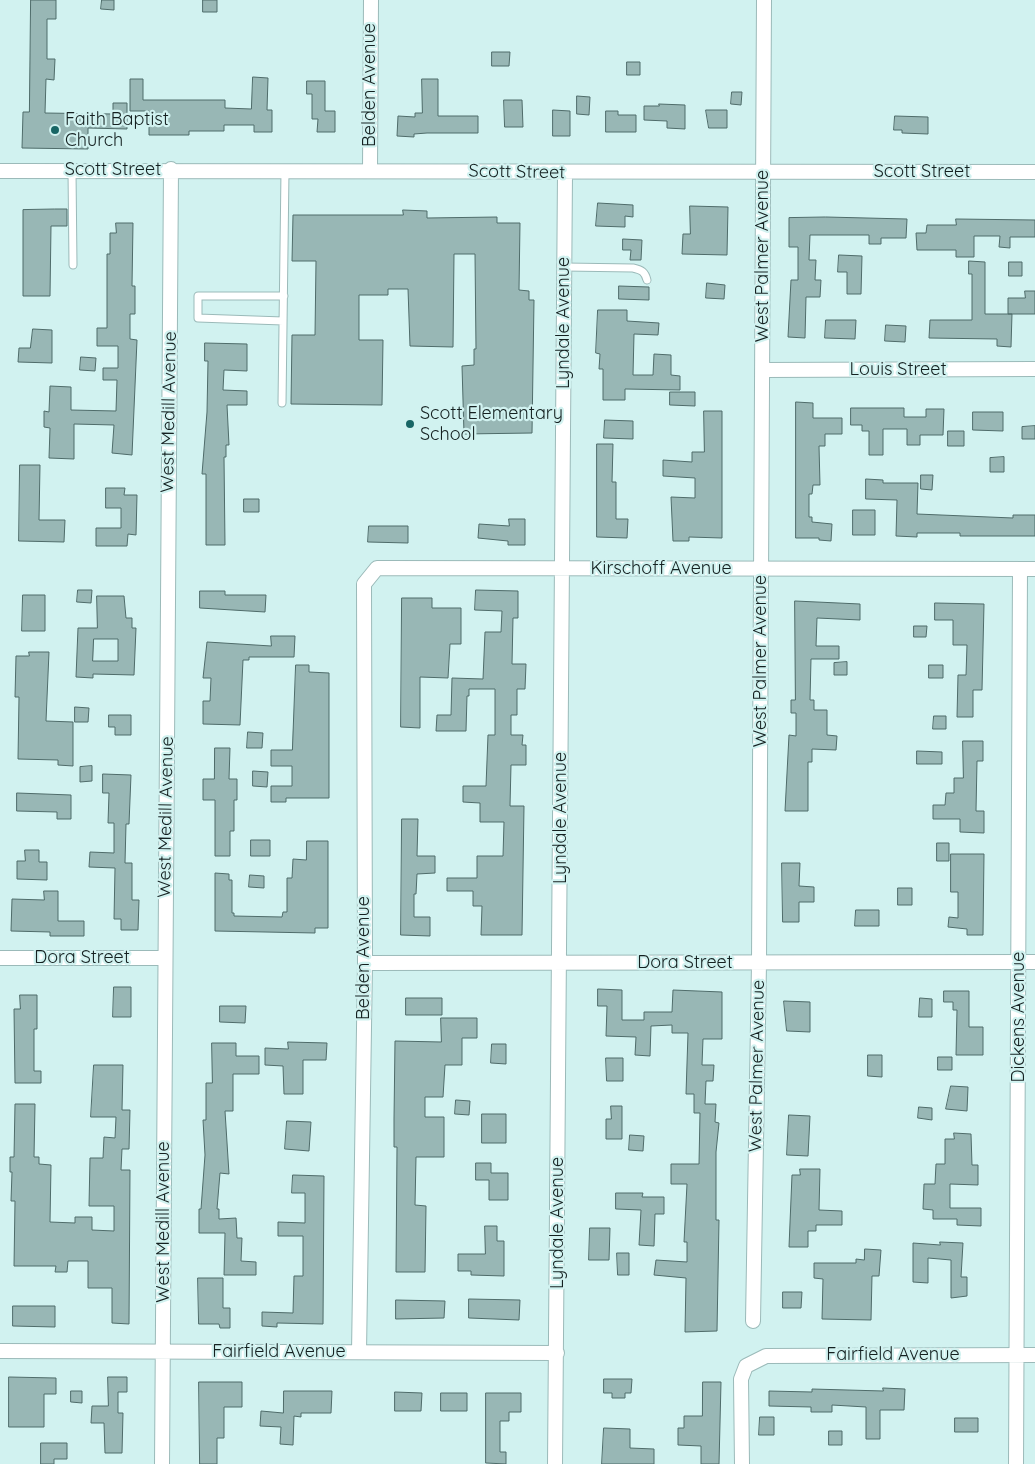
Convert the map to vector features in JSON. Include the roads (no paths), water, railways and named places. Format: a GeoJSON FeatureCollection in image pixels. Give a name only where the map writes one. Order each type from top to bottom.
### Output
{"type":"FeatureCollection","features":[{"type":"Feature","properties":{"kind":"street","name":"Belden Avenue"},"geometry":{"type":"LineString","coordinates":[[370,0],[370,170]]}},
{"type":"Feature","properties":{"kind":"street","name":"West Palmer Avenue"},"geometry":{"type":"LineString","coordinates":[[753,1321],[759,963],[764,0]]}},
{"type":"Feature","properties":{"kind":"street","name":"Scott Street"},"geometry":{"type":"LineString","coordinates":[[0,171],[171,169],[566,173],[1035,172]]}},
{"type":"Feature","properties":{"kind":"street","name":"West Medill Avenue"},"geometry":{"type":"LineString","coordinates":[[162,1464],[164,958],[171,169]]}},
{"type":"Feature","properties":{"kind":"street","name":"Lyndale Avenue"},"geometry":{"type":"LineString","coordinates":[[555,1464],[566,173]]}},
{"type":"Feature","properties":{"kind":"street","name":"Louis Street"},"geometry":{"type":"LineString","coordinates":[[762,370],[1035,370]]}},
{"type":"Feature","properties":{"kind":"street","name":"Belden Avenue"},"geometry":{"type":"LineString","coordinates":[[360,1352],[365,963],[364,584],[377,568]]}},
{"type":"Feature","properties":{"kind":"street","name":"Kirschoff Avenue"},"geometry":{"type":"LineString","coordinates":[[377,568],[1035,569]]}},
{"type":"Feature","properties":{"kind":"street","name":"Dickens Avenue"},"geometry":{"type":"LineString","coordinates":[[1016,1464],[1020,569]]}},
{"type":"Feature","properties":{"kind":"street","name":"Dora Street"},"geometry":{"type":"LineString","coordinates":[[0,958],[164,958]]}},
{"type":"Feature","properties":{"kind":"street","name":"Dora Street"},"geometry":{"type":"LineString","coordinates":[[365,963],[1035,962]]}},
{"type":"Feature","properties":{"kind":"street","name":"Fairfield Avenue"},"geometry":{"type":"LineString","coordinates":[[0,1352],[557,1353]]}},
{"type":"Feature","properties":{"kind":"street","name":"Fairfield Avenue"},"geometry":{"type":"LineString","coordinates":[[742,1464],[741,1379],[746,1366],[752,1361],[766,1356],[1035,1354]]}},
{"type":"Feature","properties":{"kind":"lane"},"geometry":{"type":"LineString","coordinates":[[72,170],[73,265]]}},
{"type":"Feature","properties":{"kind":"lane"},"geometry":{"type":"LineString","coordinates":[[282,403],[285,170]]}},
{"type":"Feature","properties":{"kind":"lane"},"geometry":{"type":"LineString","coordinates":[[565,267],[633,268],[641,270],[647,280]]}},
{"type":"Feature","properties":{"kind":"lane"},"geometry":{"type":"LineString","coordinates":[[283,321],[198,318],[198,296],[284,296]]}},
{"type":"Feature","properties":{"kind":"place","name":"Faith Baptist Church"},"geometry":{"type":"Point","coordinates":[55,130]}},
{"type":"Feature","properties":{"kind":"place","name":"Scott Elementary School"},"geometry":{"type":"Point","coordinates":[410,424]}}]}
